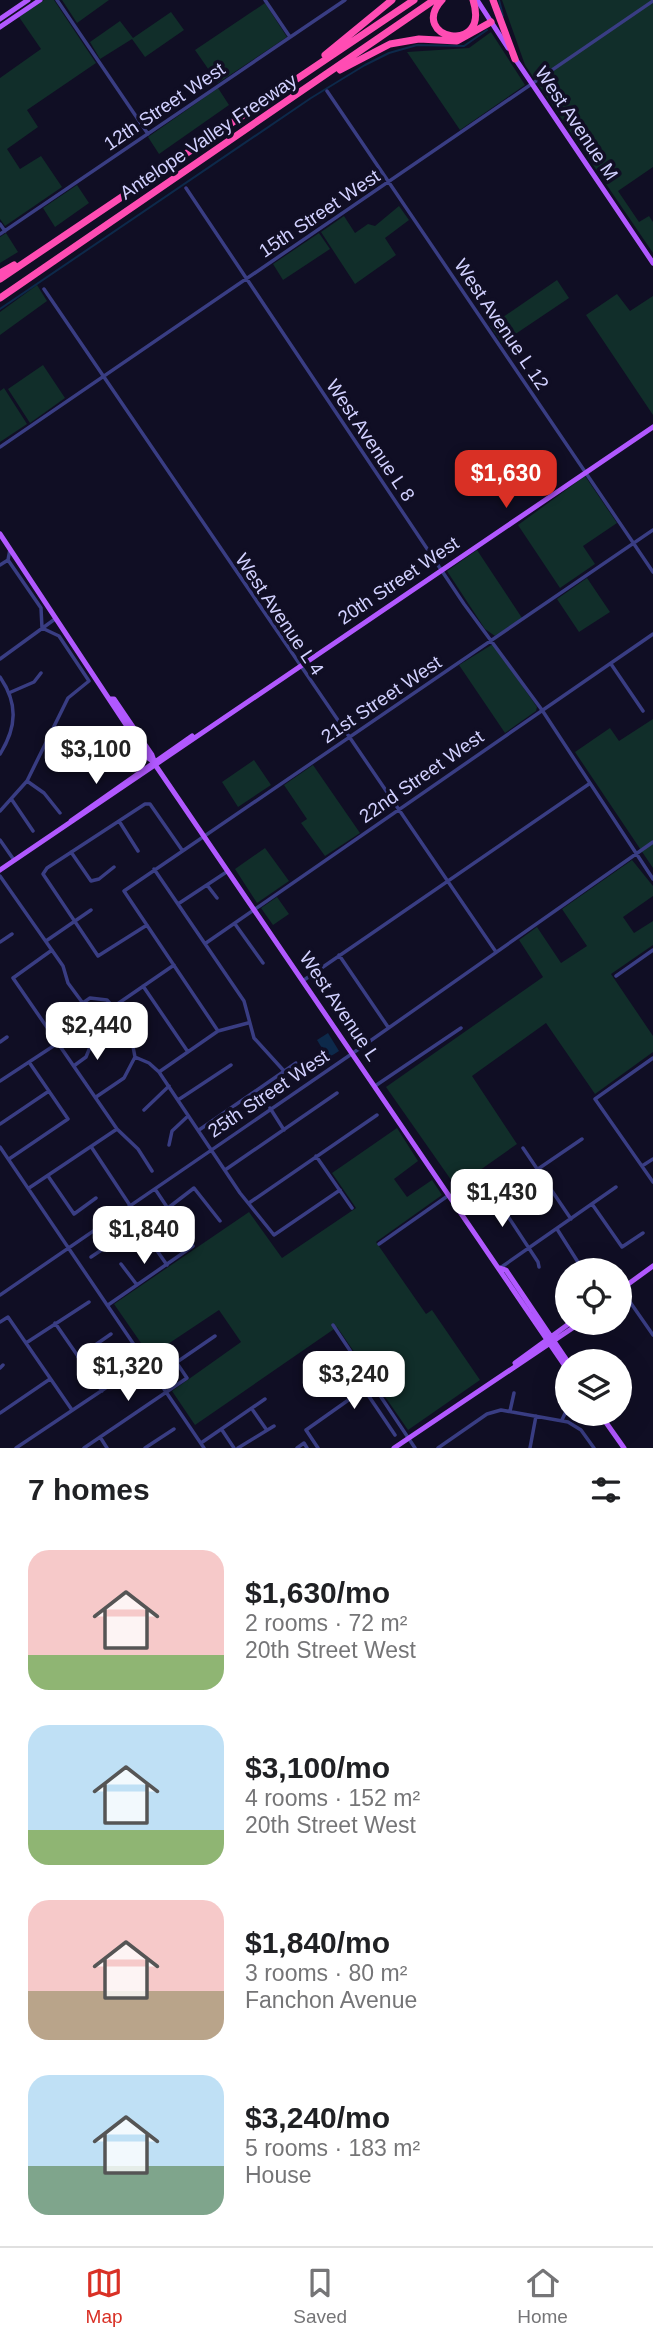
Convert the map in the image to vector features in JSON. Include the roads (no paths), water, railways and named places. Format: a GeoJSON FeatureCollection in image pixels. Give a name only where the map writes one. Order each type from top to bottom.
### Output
{"type":"FeatureCollection","features":[{"type":"Feature","properties":{"kind":"highway"},"geometry":{"type":"LineString","coordinates":[[289,84],[392,0]]}},
{"type":"Feature","properties":{"kind":"highway","name":"Antelope Valley Freeway"},"geometry":{"type":"LineString","coordinates":[[0,279],[412,0]]}},
{"type":"Feature","properties":{"kind":"highway","name":"Antelope Valley Freeway"},"geometry":{"type":"LineString","coordinates":[[0,298],[434,0]]}},
{"type":"Feature","properties":{"kind":"highway"},"geometry":{"type":"LineString","coordinates":[[442,0],[435,11],[435,22],[442,33],[454,37],[463,35],[473,25],[475,0]]}},
{"type":"Feature","properties":{"kind":"highway"},"geometry":{"type":"LineString","coordinates":[[493,0],[515,59]]}},
{"type":"Feature","properties":{"kind":"highway"},"geometry":{"type":"LineString","coordinates":[[317,80],[390,44],[419,39],[457,41],[491,22]]}},
{"type":"Feature","properties":{"kind":"highway"},"geometry":{"type":"LineString","coordinates":[[0,273],[60,238]]}},
{"type":"Feature","properties":{"kind":"main road"},"geometry":{"type":"LineString","coordinates":[[1,19],[28,0]]}},
{"type":"Feature","properties":{"kind":"main road"},"geometry":{"type":"LineString","coordinates":[[0,27],[40,0]]}},
{"type":"Feature","properties":{"kind":"main road","name":"West Avenue M"},"geometry":{"type":"LineString","coordinates":[[475,0],[653,263]]}},
{"type":"Feature","properties":{"kind":"main road","name":"20th Street West"},"geometry":{"type":"LineString","coordinates":[[0,870],[653,427]]}},
{"type":"Feature","properties":{"kind":"main road","name":"West Avenue L"},"geometry":{"type":"LineString","coordinates":[[0,534],[148,758],[155,764],[304,981],[501,1273],[557,1349]]}},
{"type":"Feature","properties":{"kind":"main road"},"geometry":{"type":"LineString","coordinates":[[632,1281],[653,1266]]}},
{"type":"Feature","properties":{"kind":"main road"},"geometry":{"type":"LineString","coordinates":[[394,1448],[556,1335]]}},
{"type":"Feature","properties":{"kind":"main road"},"geometry":{"type":"LineString","coordinates":[[550,1340],[559,1335]]}},
{"type":"Feature","properties":{"kind":"main road","name":"West Avenue L"},"geometry":{"type":"LineString","coordinates":[[550,1340],[555,1349]]}},
{"type":"Feature","properties":{"kind":"main road"},"geometry":{"type":"LineString","coordinates":[[608,1426],[624,1448]]}},
{"type":"Feature","properties":{"kind":"street"},"geometry":{"type":"LineString","coordinates":[[57,0],[148,134]]}},
{"type":"Feature","properties":{"kind":"street"},"geometry":{"type":"LineString","coordinates":[[265,0],[290,37]]}},
{"type":"Feature","properties":{"kind":"street","name":"12th Street West"},"geometry":{"type":"LineString","coordinates":[[2,232],[345,0]]}},
{"type":"Feature","properties":{"kind":"street","name":"15th Street West"},"geometry":{"type":"LineString","coordinates":[[0,447],[653,1]]}},
{"type":"Feature","properties":{"kind":"street","name":"West Avenue L 12"},"geometry":{"type":"LineString","coordinates":[[327,91],[653,572]]}},
{"type":"Feature","properties":{"kind":"street","name":"West Avenue L 8"},"geometry":{"type":"LineString","coordinates":[[186,188],[441,570],[542,710],[589,785],[653,878]]}},
{"type":"Feature","properties":{"kind":"street"},"geometry":{"type":"LineString","coordinates":[[0,224],[2,232]]}},
{"type":"Feature","properties":{"kind":"street","name":"West Avenue L 4"},"geometry":{"type":"LineString","coordinates":[[44,289],[496,952]]}},
{"type":"Feature","properties":{"kind":"street","name":"21st Street West"},"geometry":{"type":"LineString","coordinates":[[147,925],[124,891],[653,530]]}},
{"type":"Feature","properties":{"kind":"street"},"geometry":{"type":"LineString","coordinates":[[10,549],[8,560],[41,608],[42,628]]}},
{"type":"Feature","properties":{"kind":"street"},"geometry":{"type":"LineString","coordinates":[[0,565],[8,560]]}},
{"type":"Feature","properties":{"kind":"street"},"geometry":{"type":"LineString","coordinates":[[0,659],[56,618]]}},
{"type":"Feature","properties":{"kind":"street"},"geometry":{"type":"LineString","coordinates":[[0,811],[27,782],[68,698],[89,681],[59,636],[42,628]]}},
{"type":"Feature","properties":{"kind":"street","name":"22nd Street West"},"geometry":{"type":"LineString","coordinates":[[206,943],[653,634]]}},
{"type":"Feature","properties":{"kind":"street"},"geometry":{"type":"LineString","coordinates":[[611,664],[643,710]]}},
{"type":"Feature","properties":{"kind":"street"},"geometry":{"type":"LineString","coordinates":[[11,692],[34,682],[41,673]]}},
{"type":"Feature","properties":{"kind":"street"},"geometry":{"type":"LineString","coordinates":[[0,677],[11,692],[15,710],[0,754]]}},
{"type":"Feature","properties":{"kind":"street"},"geometry":{"type":"LineString","coordinates":[[27,782],[44,793],[60,813]]}},
{"type":"Feature","properties":{"kind":"street"},"geometry":{"type":"LineString","coordinates":[[304,981],[589,785]]}},
{"type":"Feature","properties":{"kind":"street"},"geometry":{"type":"LineString","coordinates":[[12,800],[33,831]]}},
{"type":"Feature","properties":{"kind":"street"},"geometry":{"type":"LineString","coordinates":[[182,850],[150,804],[118,821],[43,874],[98,956],[147,925],[218,1031]]}},
{"type":"Feature","properties":{"kind":"street"},"geometry":{"type":"LineString","coordinates":[[118,821],[138,850]]}},
{"type":"Feature","properties":{"kind":"street"},"geometry":{"type":"LineString","coordinates":[[0,840],[14,860]]}},
{"type":"Feature","properties":{"kind":"street","name":"25th Street West"},"geometry":{"type":"LineString","coordinates":[[0,1295],[210,1148],[353,1053],[653,842]]}},
{"type":"Feature","properties":{"kind":"street"},"geometry":{"type":"LineString","coordinates":[[71,852],[91,881],[99,879],[114,867]]}},
{"type":"Feature","properties":{"kind":"street"},"geometry":{"type":"LineString","coordinates":[[154,869],[244,1001],[254,1038],[284,1071]]}},
{"type":"Feature","properties":{"kind":"street"},"geometry":{"type":"LineString","coordinates":[[178,904],[228,871]]}},
{"type":"Feature","properties":{"kind":"street"},"geometry":{"type":"LineString","coordinates":[[0,876],[52,950],[82,1002]]}},
{"type":"Feature","properties":{"kind":"street"},"geometry":{"type":"LineString","coordinates":[[207,884],[217,898]]}},
{"type":"Feature","properties":{"kind":"street"},"geometry":{"type":"LineString","coordinates":[[46,941],[91,910]]}},
{"type":"Feature","properties":{"kind":"street"},"geometry":{"type":"LineString","coordinates":[[235,924],[262,963]]}},
{"type":"Feature","properties":{"kind":"street"},"geometry":{"type":"LineString","coordinates":[[0,942],[12,934]]}},
{"type":"Feature","properties":{"kind":"street"},"geometry":{"type":"LineString","coordinates":[[52,950],[13,978],[117,1129],[138,1149],[152,1171]]}},
{"type":"Feature","properties":{"kind":"street"},"geometry":{"type":"LineString","coordinates":[[616,975],[653,950]]}},
{"type":"Feature","properties":{"kind":"street"},"geometry":{"type":"LineString","coordinates":[[339,955],[388,1027]]}},
{"type":"Feature","properties":{"kind":"street"},"geometry":{"type":"LineString","coordinates":[[113,1007],[174,965]]}},
{"type":"Feature","properties":{"kind":"street"},"geometry":{"type":"LineString","coordinates":[[143,986],[188,1052]]}},
{"type":"Feature","properties":{"kind":"street"},"geometry":{"type":"LineString","coordinates":[[48,1027],[82,1002],[97,997],[113,1007],[130,1031],[135,1045],[135,1057],[124,1078],[96,1097]]}},
{"type":"Feature","properties":{"kind":"street"},"geometry":{"type":"LineString","coordinates":[[159,1072],[218,1031],[249,1023]]}},
{"type":"Feature","properties":{"kind":"street"},"geometry":{"type":"LineString","coordinates":[[375,1086],[461,1028]]}},
{"type":"Feature","properties":{"kind":"street"},"geometry":{"type":"LineString","coordinates":[[0,1042],[7,1037]]}},
{"type":"Feature","properties":{"kind":"street"},"geometry":{"type":"LineString","coordinates":[[75,1065],[86,1057],[93,1040]]}},
{"type":"Feature","properties":{"kind":"street"},"geometry":{"type":"LineString","coordinates":[[0,1081],[58,1043]]}},
{"type":"Feature","properties":{"kind":"street"},"geometry":{"type":"LineString","coordinates":[[135,1057],[149,1063],[159,1072],[225,1170],[274,1235],[340,1190]]}},
{"type":"Feature","properties":{"kind":"street"},"geometry":{"type":"LineString","coordinates":[[653,1058],[595,1099],[653,1182]]}},
{"type":"Feature","properties":{"kind":"street"},"geometry":{"type":"LineString","coordinates":[[9,1159],[68,1119],[29,1062]]}},
{"type":"Feature","properties":{"kind":"street"},"geometry":{"type":"LineString","coordinates":[[199,1130],[296,1063]]}},
{"type":"Feature","properties":{"kind":"street"},"geometry":{"type":"LineString","coordinates":[[178,1100],[230,1065]]}},
{"type":"Feature","properties":{"kind":"street"},"geometry":{"type":"LineString","coordinates":[[144,1110],[169,1086]]}},
{"type":"Feature","properties":{"kind":"street"},"geometry":{"type":"LineString","coordinates":[[0,1124],[49,1091]]}},
{"type":"Feature","properties":{"kind":"street"},"geometry":{"type":"LineString","coordinates":[[225,1170],[337,1093]]}},
{"type":"Feature","properties":{"kind":"street"},"geometry":{"type":"LineString","coordinates":[[270,1108],[284,1129]]}},
{"type":"Feature","properties":{"kind":"street"},"geometry":{"type":"LineString","coordinates":[[249,1203],[377,1115]]}},
{"type":"Feature","properties":{"kind":"street"},"geometry":{"type":"LineString","coordinates":[[169,1145],[172,1131],[189,1116]]}},
{"type":"Feature","properties":{"kind":"street"},"geometry":{"type":"LineString","coordinates":[[29,1188],[117,1129]]}},
{"type":"Feature","properties":{"kind":"street"},"geometry":{"type":"LineString","coordinates":[[538,1169],[582,1139]]}},
{"type":"Feature","properties":{"kind":"street"},"geometry":{"type":"LineString","coordinates":[[0,1147],[203,1446],[265,1399]]}},
{"type":"Feature","properties":{"kind":"street"},"geometry":{"type":"LineString","coordinates":[[523,1147],[571,1219]]}},
{"type":"Feature","properties":{"kind":"street"},"geometry":{"type":"LineString","coordinates":[[92,1148],[130,1205]]}},
{"type":"Feature","properties":{"kind":"street"},"geometry":{"type":"LineString","coordinates":[[316,1156],[352,1208]]}},
{"type":"Feature","properties":{"kind":"street"},"geometry":{"type":"LineString","coordinates":[[642,1166],[653,1159]]}},
{"type":"Feature","properties":{"kind":"street"},"geometry":{"type":"LineString","coordinates":[[48,1176],[74,1213],[96,1198]]}},
{"type":"Feature","properties":{"kind":"street"},"geometry":{"type":"LineString","coordinates":[[486,1183],[539,1267]]}},
{"type":"Feature","properties":{"kind":"street"},"geometry":{"type":"LineString","coordinates":[[500,1268],[615,1187]]}},
{"type":"Feature","properties":{"kind":"street"},"geometry":{"type":"LineString","coordinates":[[108,1305],[193,1246],[154,1188]]}},
{"type":"Feature","properties":{"kind":"street"},"geometry":{"type":"LineString","coordinates":[[167,1208],[194,1188],[220,1221]]}},
{"type":"Feature","properties":{"kind":"street"},"geometry":{"type":"LineString","coordinates":[[379,1244],[449,1194]]}},
{"type":"Feature","properties":{"kind":"street"},"geometry":{"type":"LineString","coordinates":[[592,1204],[622,1247],[643,1233]]}},
{"type":"Feature","properties":{"kind":"street"},"geometry":{"type":"LineString","coordinates":[[91,1257],[139,1225],[167,1265]]}},
{"type":"Feature","properties":{"kind":"street"},"geometry":{"type":"LineString","coordinates":[[557,1229],[575,1258]]}},
{"type":"Feature","properties":{"kind":"street"},"geometry":{"type":"LineString","coordinates":[[121,1264],[137,1285]]}},
{"type":"Feature","properties":{"kind":"street"},"geometry":{"type":"LineString","coordinates":[[26,1343],[89,1302]]}},
{"type":"Feature","properties":{"kind":"street"},"geometry":{"type":"LineString","coordinates":[[632,1306],[653,1335]]}},
{"type":"Feature","properties":{"kind":"street"},"geometry":{"type":"LineString","coordinates":[[0,1322],[8,1317],[72,1410]]}},
{"type":"Feature","properties":{"kind":"street"},"geometry":{"type":"LineString","coordinates":[[55,1323],[102,1391]]}},
{"type":"Feature","properties":{"kind":"street"},"geometry":{"type":"LineString","coordinates":[[333,1325],[415,1448]]}},
{"type":"Feature","properties":{"kind":"street"},"geometry":{"type":"LineString","coordinates":[[78,1357],[111,1334]]}},
{"type":"Feature","properties":{"kind":"street"},"geometry":{"type":"LineString","coordinates":[[177,1362],[215,1336]]}},
{"type":"Feature","properties":{"kind":"street"},"geometry":{"type":"LineString","coordinates":[[84,1448],[187,1378],[166,1347]]}},
{"type":"Feature","properties":{"kind":"street"},"geometry":{"type":"LineString","coordinates":[[16,1448],[134,1369]]}},
{"type":"Feature","properties":{"kind":"street"},"geometry":{"type":"LineString","coordinates":[[0,1413],[51,1379]]}},
{"type":"Feature","properties":{"kind":"street"},"geometry":{"type":"LineString","coordinates":[[318,1448],[306,1430],[364,1389],[395,1435]]}},
{"type":"Feature","properties":{"kind":"street"},"geometry":{"type":"LineString","coordinates":[[510,1410],[514,1393]]}},
{"type":"Feature","properties":{"kind":"street"},"geometry":{"type":"LineString","coordinates":[[380,1412],[387,1406]]}},
{"type":"Feature","properties":{"kind":"street"},"geometry":{"type":"LineString","coordinates":[[252,1409],[266,1429]]}},
{"type":"Feature","properties":{"kind":"street"},"geometry":{"type":"LineString","coordinates":[[438,1448],[487,1415],[510,1410],[555,1419]]}},
{"type":"Feature","properties":{"kind":"street"},"geometry":{"type":"LineString","coordinates":[[530,1448],[536,1415]]}},
{"type":"Feature","properties":{"kind":"street"},"geometry":{"type":"LineString","coordinates":[[222,1430],[236,1448],[274,1426]]}},
{"type":"Feature","properties":{"kind":"street"},"geometry":{"type":"LineString","coordinates":[[573,1426],[581,1430],[594,1448]]}},
{"type":"Feature","properties":{"kind":"street"},"geometry":{"type":"LineString","coordinates":[[147,1447],[174,1429]]}},
{"type":"Feature","properties":{"kind":"street"},"geometry":{"type":"LineString","coordinates":[[100,1437],[107,1448]]}},
{"type":"Feature","properties":{"kind":"street"},"geometry":{"type":"LineString","coordinates":[[297,1448],[304,1443],[307,1448]]}},
{"type":"Feature","properties":{"kind":"water"},"geometry":{"type":"Polygon","coordinates":[[[328,1033],[339,1051],[328,1058],[317,1040],[328,1033]]]}},
{"type":"Feature","properties":{"kind":"waterway"},"geometry":{"type":"LineString","coordinates":[[499,0],[503,16]]}},
{"type":"Feature","properties":{"kind":"waterway"},"geometry":{"type":"LineString","coordinates":[[0,309],[311,98],[365,65],[389,53],[417,45],[464,46],[487,30]]}}]}
